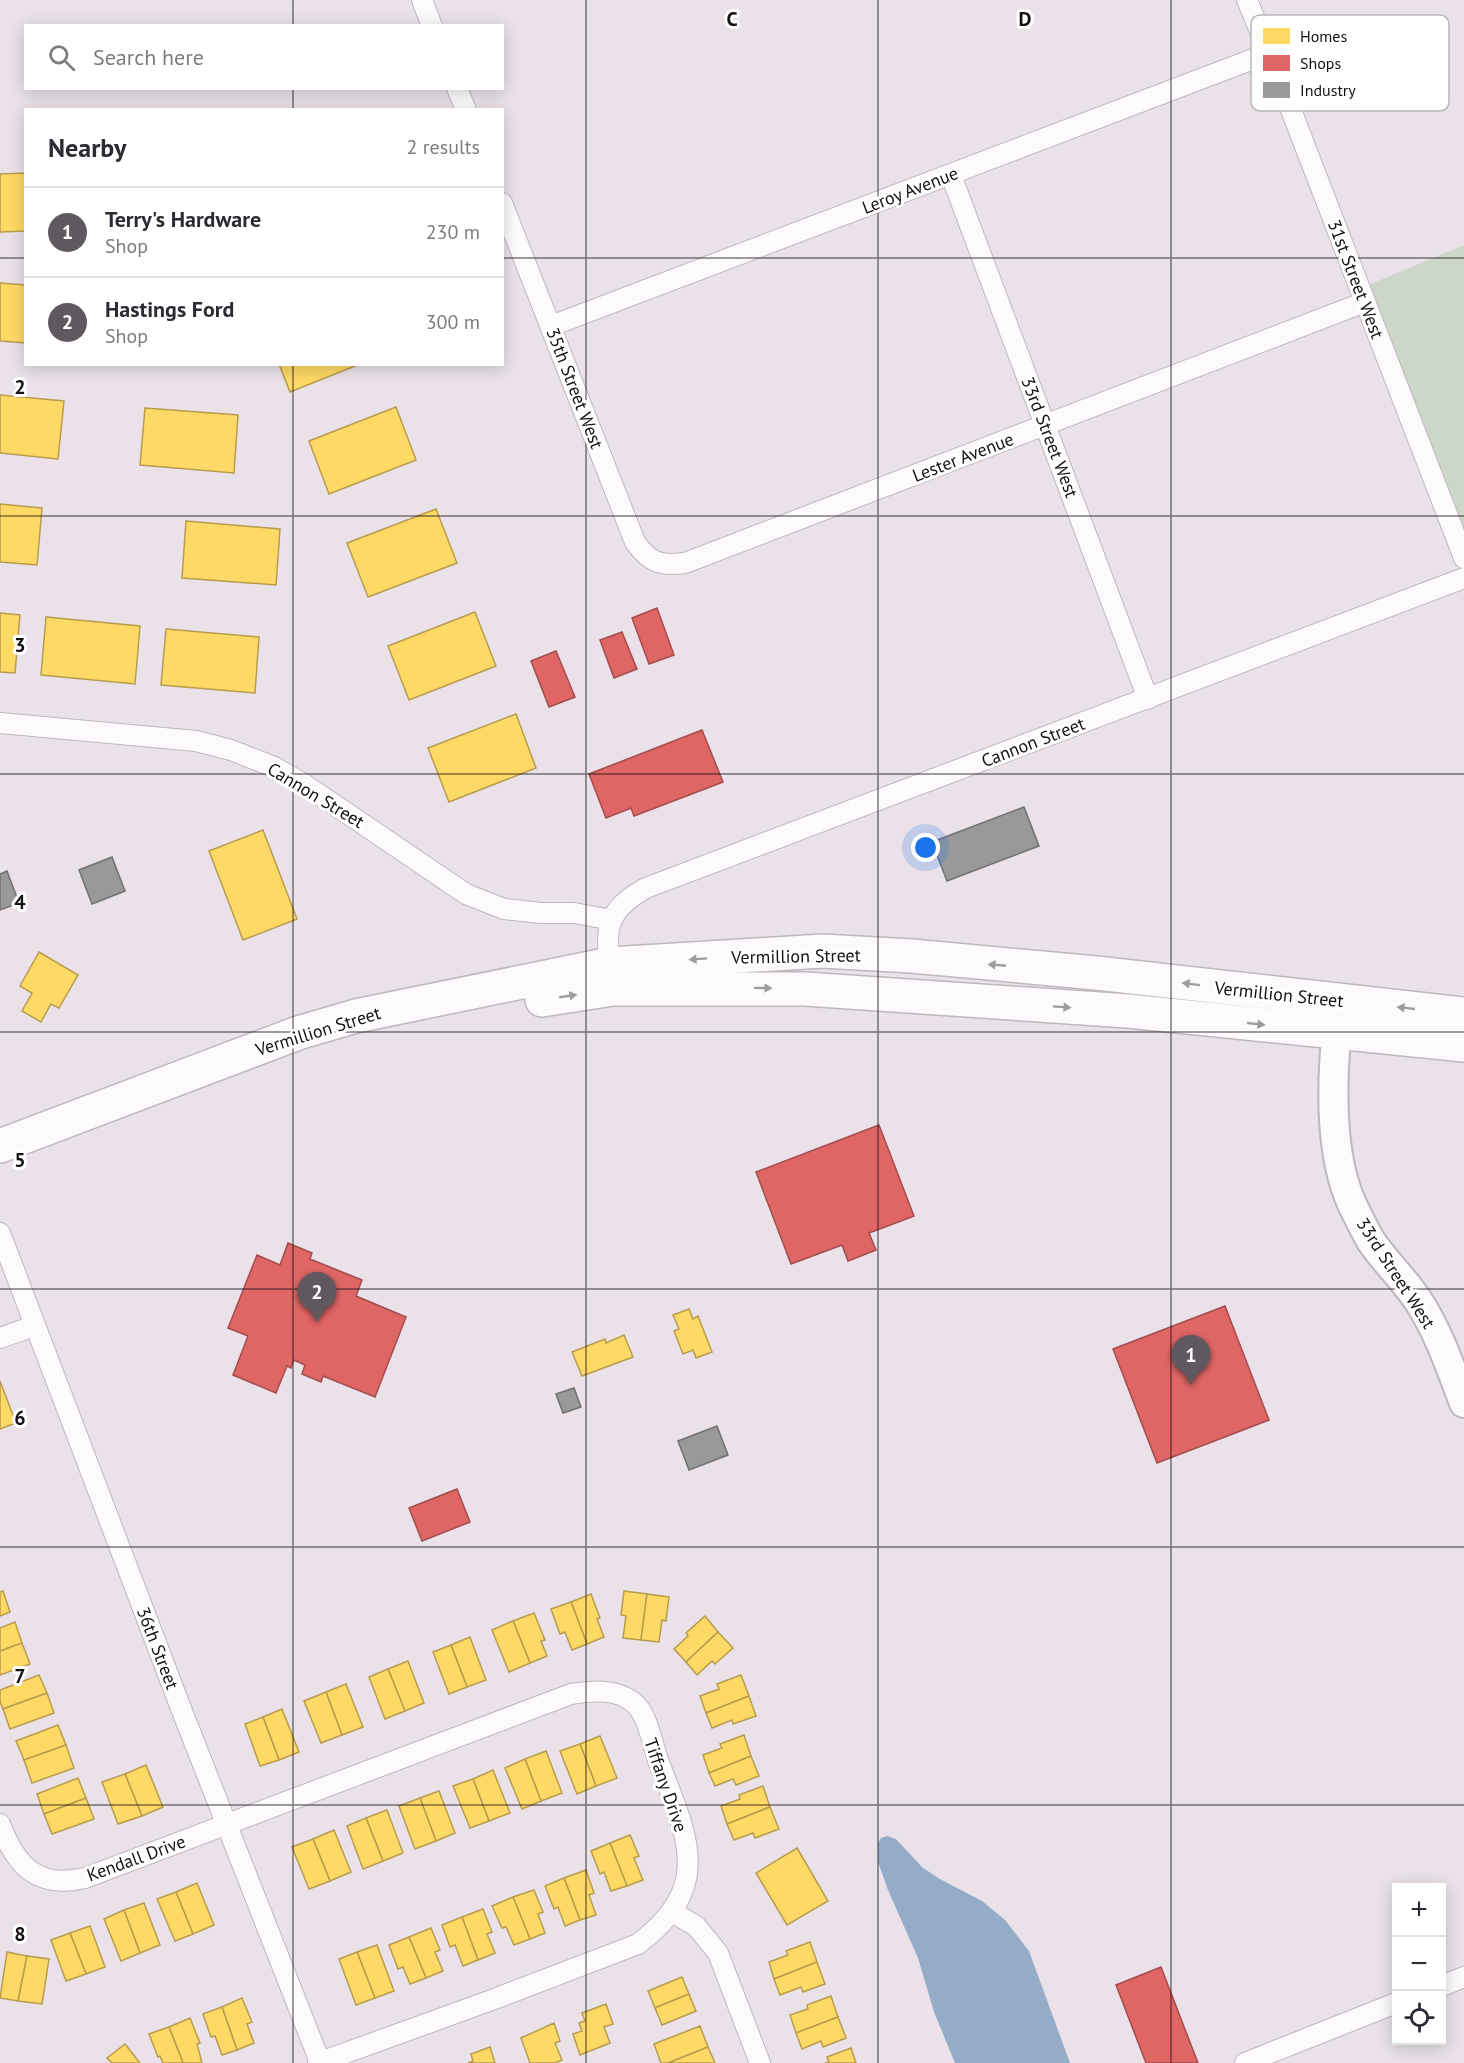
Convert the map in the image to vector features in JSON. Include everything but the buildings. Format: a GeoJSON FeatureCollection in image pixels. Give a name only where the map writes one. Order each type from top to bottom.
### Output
{"type":"FeatureCollection","features":[{"type":"Feature","properties":{"kind":"highway","name":"Vermillion Street"},"geometry":{"type":"LineString","coordinates":[[0,1146],[143,1092],[611,976],[1128,1011],[1338,1017],[1464,1014]]}},
{"type":"Feature","properties":{"kind":"highway","name":"Vermillion Street"},"geometry":{"type":"LineString","coordinates":[[1338,1017],[1464,1045]]}},
{"type":"Feature","properties":{"kind":"street"},"geometry":{"type":"LineString","coordinates":[[422,0],[431,24]]}},
{"type":"Feature","properties":{"kind":"street","name":"31st Street West"},"geometry":{"type":"LineString","coordinates":[[1247,0],[1253,15]]}},
{"type":"Feature","properties":{"kind":"street","name":"Leroy Avenue"},"geometry":{"type":"LineString","coordinates":[[551,326],[1251,59]]}},
{"type":"Feature","properties":{"kind":"street"},"geometry":{"type":"LineString","coordinates":[[458,90],[464,108]]}},
{"type":"Feature","properties":{"kind":"street","name":"31st Street West"},"geometry":{"type":"LineString","coordinates":[[1292,111],[1464,558]]}},
{"type":"Feature","properties":{"kind":"street","name":"33rd Street West"},"geometry":{"type":"LineString","coordinates":[[951,175],[1148,699]]}},
{"type":"Feature","properties":{"kind":"street","name":"35th Street West"},"geometry":{"type":"LineString","coordinates":[[504,208],[635,542],[646,556],[659,563]]}},
{"type":"Feature","properties":{"kind":"street","name":"Lester Avenue"},"geometry":{"type":"LineString","coordinates":[[659,563],[685,563],[1365,302]]}},
{"type":"Feature","properties":{"kind":"street","name":"Cannon Street"},"geometry":{"type":"LineString","coordinates":[[0,723],[196,741],[231,750],[274,767],[304,784],[466,894],[504,909],[540,913],[574,913],[612,920],[621,905],[646,888],[1464,578]]}},
{"type":"Feature","properties":{"kind":"street"},"geometry":{"type":"LineString","coordinates":[[611,976],[607,937],[612,920]]}},
{"type":"Feature","properties":{"kind":"street","name":"33rd Street West"},"geometry":{"type":"LineString","coordinates":[[1338,1017],[1333,1114],[1341,1166],[1351,1202],[1371,1241],[1419,1302],[1438,1337],[1464,1402]]}},
{"type":"Feature","properties":{"kind":"street","name":"36th Street"},"geometry":{"type":"LineString","coordinates":[[0,1233],[319,2062]]}},
{"type":"Feature","properties":{"kind":"street"},"geometry":{"type":"LineString","coordinates":[[0,1338],[34,1326]]}},
{"type":"Feature","properties":{"kind":"street","name":"Tiffany Drive"},"geometry":{"type":"LineString","coordinates":[[226,1824],[571,1694],[593,1691],[615,1693],[633,1702],[644,1719],[683,1827],[688,1854],[682,1896],[656,1931],[638,1944],[319,2062]]}},
{"type":"Feature","properties":{"kind":"street","name":"Kendall Drive"},"geometry":{"type":"LineString","coordinates":[[0,1824],[16,1859],[27,1870],[60,1881],[85,1878],[226,1824]]}},
{"type":"Feature","properties":{"kind":"street"},"geometry":{"type":"LineString","coordinates":[[672,1912],[696,1926],[718,1953],[760,2063]]}},
{"type":"Feature","properties":{"kind":"street"},"geometry":{"type":"LineString","coordinates":[[1446,1984],[1464,1977]]}},
{"type":"Feature","properties":{"kind":"street"},"geometry":{"type":"LineString","coordinates":[[1245,2063],[1392,2005]]}},
{"type":"Feature","properties":{"kind":"green space"},"geometry":{"type":"Polygon","coordinates":[[[1464,245],[1464,558],[1359,289],[1464,245]]]}},
{"type":"Feature","properties":{"kind":"water"},"geometry":{"type":"Polygon","coordinates":[[[887,1836],[896,1839],[922,1867],[982,1901],[1005,1920],[1029,1951],[1070,2063],[955,2063],[934,2012],[918,1958],[878,1862],[878,1843],[881,1838],[887,1836]]]}},
{"type":"Feature","properties":{"kind":"place","name":"Hastings Ford"},"geometry":{"type":"Point","coordinates":[317,1322]}},
{"type":"Feature","properties":{"kind":"place","name":"Terry's Hardware"},"geometry":{"type":"Point","coordinates":[1191,1385]}}]}
